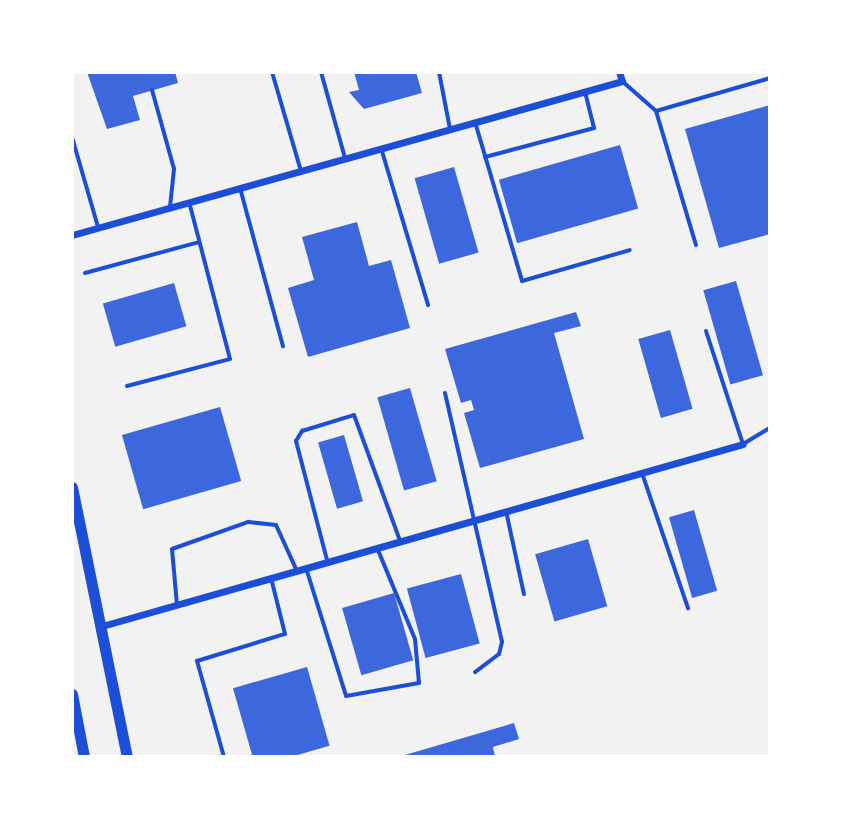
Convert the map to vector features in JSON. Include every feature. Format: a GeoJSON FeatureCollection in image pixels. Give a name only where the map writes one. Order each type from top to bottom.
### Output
{"type":"FeatureCollection","features":[{"type":"Feature","properties":{"kind":"main road"},"geometry":{"type":"LineString","coordinates":[[72,487],[127,757]]}},
{"type":"Feature","properties":{"kind":"main road"},"geometry":{"type":"LineString","coordinates":[[72,694],[84,757]]}},
{"type":"Feature","properties":{"kind":"street"},"geometry":{"type":"LineString","coordinates":[[72,235],[622,81],[619,72]]}},
{"type":"Feature","properties":{"kind":"street"},"geometry":{"type":"LineString","coordinates":[[102,626],[743,444]]}},
{"type":"Feature","properties":{"kind":"lane"},"geometry":{"type":"LineString","coordinates":[[272,72],[301,171]]}},
{"type":"Feature","properties":{"kind":"lane"},"geometry":{"type":"LineString","coordinates":[[321,72],[345,158]]}},
{"type":"Feature","properties":{"kind":"lane"},"geometry":{"type":"LineString","coordinates":[[439,72],[450,129]]}},
{"type":"Feature","properties":{"kind":"lane"},"geometry":{"type":"LineString","coordinates":[[656,111],[770,78]]}},
{"type":"Feature","properties":{"kind":"lane"},"geometry":{"type":"LineString","coordinates":[[622,81],[656,111],[696,245]]}},
{"type":"Feature","properties":{"kind":"lane"},"geometry":{"type":"LineString","coordinates":[[152,90],[174,169],[170,207]]}},
{"type":"Feature","properties":{"kind":"lane"},"geometry":{"type":"LineString","coordinates":[[485,157],[594,128],[585,91]]}},
{"type":"Feature","properties":{"kind":"lane"},"geometry":{"type":"LineString","coordinates":[[475,122],[522,281],[630,250]]}},
{"type":"Feature","properties":{"kind":"lane"},"geometry":{"type":"LineString","coordinates":[[72,137],[98,227]]}},
{"type":"Feature","properties":{"kind":"lane"},"geometry":{"type":"LineString","coordinates":[[381,148],[428,305]]}},
{"type":"Feature","properties":{"kind":"lane"},"geometry":{"type":"LineString","coordinates":[[240,188],[283,346]]}},
{"type":"Feature","properties":{"kind":"lane"},"geometry":{"type":"LineString","coordinates":[[127,386],[230,359],[189,202]]}},
{"type":"Feature","properties":{"kind":"lane"},"geometry":{"type":"LineString","coordinates":[[85,273],[199,242]]}},
{"type":"Feature","properties":{"kind":"lane"},"geometry":{"type":"LineString","coordinates":[[706,331],[743,444],[770,428]]}},
{"type":"Feature","properties":{"kind":"lane"},"geometry":{"type":"LineString","coordinates":[[445,393],[502,642],[499,654],[475,672]]}},
{"type":"Feature","properties":{"kind":"lane"},"geometry":{"type":"LineString","coordinates":[[327,562],[296,441],[302,431],[354,415],[400,541]]}},
{"type":"Feature","properties":{"kind":"lane"},"geometry":{"type":"LineString","coordinates":[[642,473],[688,608]]}},
{"type":"Feature","properties":{"kind":"lane"},"geometry":{"type":"LineString","coordinates":[[506,511],[524,594]]}},
{"type":"Feature","properties":{"kind":"lane"},"geometry":{"type":"LineString","coordinates":[[177,605],[172,549],[248,522],[276,525],[297,571]]}},
{"type":"Feature","properties":{"kind":"lane"},"geometry":{"type":"LineString","coordinates":[[306,568],[346,696],[419,683],[415,639],[377,548]]}},
{"type":"Feature","properties":{"kind":"lane"},"geometry":{"type":"LineString","coordinates":[[224,757],[197,661],[285,634],[271,578]]}},
{"type":"Feature","properties":{"kind":"building"},"geometry":{"type":"Polygon","coordinates":[[[87,72],[175,72],[178,83],[133,96],[140,120],[107,129],[87,72]]]}},
{"type":"Feature","properties":{"kind":"building"},"geometry":{"type":"Polygon","coordinates":[[[354,72],[416,72],[422,93],[364,109],[349,92],[359,90],[354,72]]]}},
{"type":"Feature","properties":{"kind":"building"},"geometry":{"type":"Polygon","coordinates":[[[770,105],[770,234],[719,248],[685,129],[770,105]]]}},
{"type":"Feature","properties":{"kind":"building"},"geometry":{"type":"Polygon","coordinates":[[[620,145],[638,208],[517,243],[499,180],[620,145]]]}},
{"type":"Feature","properties":{"kind":"building"},"geometry":{"type":"Polygon","coordinates":[[[454,167],[479,253],[439,264],[415,178],[454,167]]]}},
{"type":"Feature","properties":{"kind":"building"},"geometry":{"type":"Polygon","coordinates":[[[357,222],[369,266],[391,260],[410,328],[308,357],[288,288],[314,280],[302,237],[357,222]]]}},
{"type":"Feature","properties":{"kind":"building"},"geometry":{"type":"Polygon","coordinates":[[[736,281],[763,375],[730,385],[703,290],[736,281]]]}},
{"type":"Feature","properties":{"kind":"building"},"geometry":{"type":"Polygon","coordinates":[[[174,283],[186,326],[115,347],[103,303],[174,283]]]}},
{"type":"Feature","properties":{"kind":"building"},"geometry":{"type":"Polygon","coordinates":[[[576,312],[581,326],[554,333],[584,439],[480,468],[464,413],[474,410],[471,400],[461,403],[445,349],[576,312]]]}},
{"type":"Feature","properties":{"kind":"building"},"geometry":{"type":"Polygon","coordinates":[[[670,330],[693,409],[661,418],[638,339],[670,330]]]}},
{"type":"Feature","properties":{"kind":"building"},"geometry":{"type":"Polygon","coordinates":[[[410,388],[437,481],[404,491],[377,397],[410,388]]]}},
{"type":"Feature","properties":{"kind":"building"},"geometry":{"type":"Polygon","coordinates":[[[220,407],[241,481],[143,509],[122,435],[220,407]]]}},
{"type":"Feature","properties":{"kind":"building"},"geometry":{"type":"Polygon","coordinates":[[[344,435],[363,501],[337,509],[318,442],[344,435]]]}},
{"type":"Feature","properties":{"kind":"building"},"geometry":{"type":"Polygon","coordinates":[[[694,510],[717,591],[692,598],[669,517],[694,510]]]}},
{"type":"Feature","properties":{"kind":"building"},"geometry":{"type":"Polygon","coordinates":[[[588,539],[607,606],[554,621],[535,554],[588,539]]]}},
{"type":"Feature","properties":{"kind":"building"},"geometry":{"type":"Polygon","coordinates":[[[461,574],[480,644],[426,658],[407,588],[461,574]]]}},
{"type":"Feature","properties":{"kind":"building"},"geometry":{"type":"Polygon","coordinates":[[[394,593],[413,660],[361,675],[342,608],[394,593]]]}},
{"type":"Feature","properties":{"kind":"building"},"geometry":{"type":"Polygon","coordinates":[[[307,667],[330,746],[291,757],[253,757],[233,688],[307,667]]]}},
{"type":"Feature","properties":{"kind":"building"},"geometry":{"type":"Polygon","coordinates":[[[514,723],[519,739],[493,747],[495,757],[398,757],[514,723]]]}}]}
